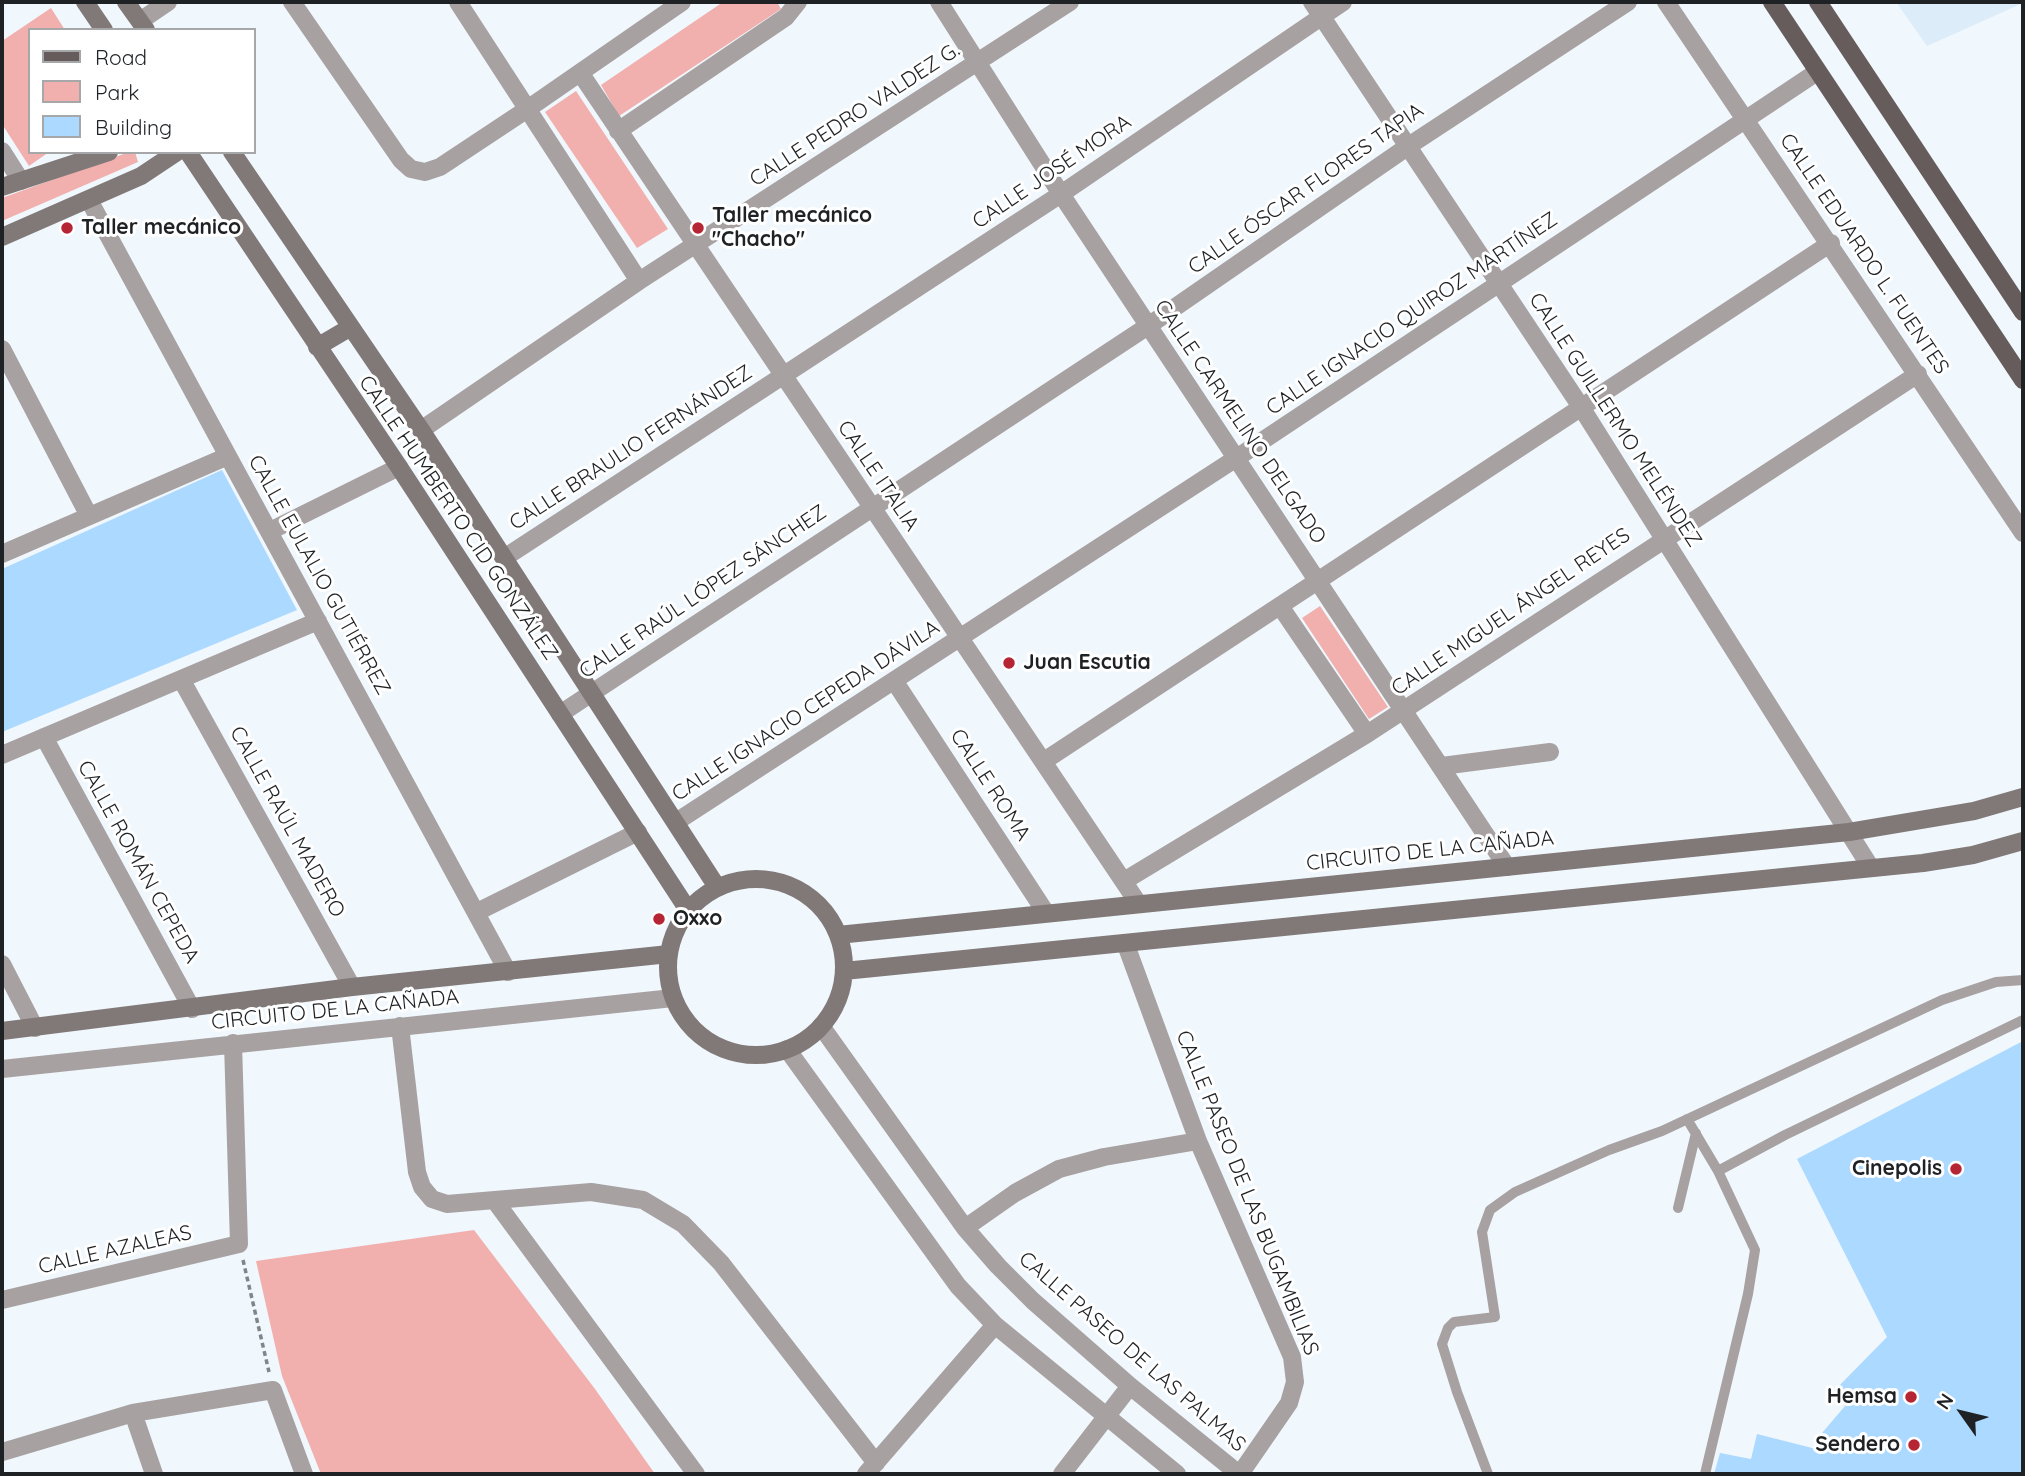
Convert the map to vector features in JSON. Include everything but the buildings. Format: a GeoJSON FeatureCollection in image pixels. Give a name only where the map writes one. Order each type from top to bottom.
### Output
{"type":"FeatureCollection","features":[{"type":"Feature","properties":{"kind":"main road"},"geometry":{"type":"LineString","coordinates":[[1772,2],[2023,380]]}},
{"type":"Feature","properties":{"kind":"main road"},"geometry":{"type":"LineString","coordinates":[[1818,2],[2023,312]]}},
{"type":"Feature","properties":{"kind":"street"},"geometry":{"type":"LineString","coordinates":[[85,2],[103,28]]}},
{"type":"Feature","properties":{"kind":"street"},"geometry":{"type":"LineString","coordinates":[[126,2],[143,25],[167,2]]}},
{"type":"Feature","properties":{"kind":"street"},"geometry":{"type":"LineString","coordinates":[[292,2],[401,160],[411,169],[425,172],[440,167],[581,74],[682,2]]}},
{"type":"Feature","properties":{"kind":"street"},"geometry":{"type":"LineString","coordinates":[[457,2],[639,281]]}},
{"type":"Feature","properties":{"kind":"street"},"geometry":{"type":"LineString","coordinates":[[618,131],[786,17],[798,2]]}},
{"type":"Feature","properties":{"kind":"street","name":"CALLE CARMELINO DELGADO"},"geometry":{"type":"LineString","coordinates":[[939,2],[1061,194],[1319,579],[1507,867]]}},
{"type":"Feature","properties":{"kind":"street","name":"CALLE PEDRO VALDEZ G."},"geometry":{"type":"LineString","coordinates":[[421,430],[639,281],[1070,2]]}},
{"type":"Feature","properties":{"kind":"street","name":"CALLE JOSÉ MORA"},"geometry":{"type":"LineString","coordinates":[[783,376],[1061,194],[1317,8],[1343,2]]}},
{"type":"Feature","properties":{"kind":"street","name":"CALLE ÓSCAR FLORES TAPIA"},"geometry":{"type":"LineString","coordinates":[[871,508],[1148,326],[1410,145],[1628,2]]}},
{"type":"Feature","properties":{"kind":"street","name":"CALLE EDUARDO L. FUENTES"},"geometry":{"type":"LineString","coordinates":[[1666,2],[1831,243],[2023,533]]}},
{"type":"Feature","properties":{"kind":"street","name":"CALLE GUILLERMO MELÉNDEZ"},"geometry":{"type":"LineString","coordinates":[[1317,8],[1581,407],[1871,868]]}},
{"type":"Feature","properties":{"kind":"street","name":"CALLE IGNACIO QUIROZ MARTÍNEZ"},"geometry":{"type":"LineString","coordinates":[[961,639],[1817,72]]}},
{"type":"Feature","properties":{"kind":"street","name":"CALLE ITALIA"},"geometry":{"type":"LineString","coordinates":[[581,74],[1138,903]]}},
{"type":"Feature","properties":{"kind":"street"},"geometry":{"type":"LineString","coordinates":[[2,151],[21,181]]}},
{"type":"Feature","properties":{"kind":"street"},"geometry":{"type":"LineString","coordinates":[[2,187],[103,154]]}},
{"type":"Feature","properties":{"kind":"street"},"geometry":{"type":"LineString","coordinates":[[2,237],[89,200],[158,166],[174,154]]}},
{"type":"Feature","properties":{"kind":"street","name":"CALLE HUMBERTO CID GONZÁLEZ"},"geometry":{"type":"LineString","coordinates":[[189,154],[399,467],[688,911]]}},
{"type":"Feature","properties":{"kind":"street","name":"CALLE HUMBERTO CID GONZÁLEZ"},"geometry":{"type":"LineString","coordinates":[[233,154],[421,430],[717,887]]}},
{"type":"Feature","properties":{"kind":"street","name":"CALLE EULALIO GUTIÉRREZ"},"geometry":{"type":"LineString","coordinates":[[89,200],[508,972]]}},
{"type":"Feature","properties":{"kind":"street"},"geometry":{"type":"LineString","coordinates":[[1044,761],[1831,243]]}},
{"type":"Feature","properties":{"kind":"street"},"geometry":{"type":"LineString","coordinates":[[317,347],[351,327]]}},
{"type":"Feature","properties":{"kind":"street"},"geometry":{"type":"LineString","coordinates":[[2,349],[89,516]]}},
{"type":"Feature","properties":{"kind":"street","name":"CALLE MIGUEL ÁNGEL REYES"},"geometry":{"type":"LineString","coordinates":[[1124,881],[1367,734],[1918,374]]}},
{"type":"Feature","properties":{"kind":"street","name":"CALLE BRAULIO FERNÁNDEZ"},"geometry":{"type":"LineString","coordinates":[[503,558],[783,376]]}},
{"type":"Feature","properties":{"kind":"street"},"geometry":{"type":"LineString","coordinates":[[2,554],[228,456]]}},
{"type":"Feature","properties":{"kind":"street"},"geometry":{"type":"LineString","coordinates":[[270,531],[399,467]]}},
{"type":"Feature","properties":{"kind":"street","name":"CALLE RAÚL LÓPEZ SÁNCHEZ"},"geometry":{"type":"LineString","coordinates":[[560,714],[871,508]]}},
{"type":"Feature","properties":{"kind":"street"},"geometry":{"type":"LineString","coordinates":[[1280,606],[1367,734]]}},
{"type":"Feature","properties":{"kind":"street"},"geometry":{"type":"LineString","coordinates":[[2,755],[318,621]]}},
{"type":"Feature","properties":{"kind":"street","name":"CALLE IGNACIO CEPEDA DÁVILA"},"geometry":{"type":"LineString","coordinates":[[676,822],[961,639]]}},
{"type":"Feature","properties":{"kind":"street","name":"CALLE RAÚL MADERO"},"geometry":{"type":"LineString","coordinates":[[181,679],[352,987]]}},
{"type":"Feature","properties":{"kind":"street","name":"CALLE ROMA"},"geometry":{"type":"LineString","coordinates":[[895,682],[1046,913]]}},
{"type":"Feature","properties":{"kind":"street","name":"CALLE ROMÁN CEPEDA"},"geometry":{"type":"LineString","coordinates":[[44,737],[191,1009]]}},
{"type":"Feature","properties":{"kind":"street"},"geometry":{"type":"LineString","coordinates":[[1442,766],[1550,752]]}},
{"type":"Feature","properties":{"kind":"street","name":"CIRCUITO DE LA CAÑADA"},"geometry":{"type":"LineString","coordinates":[[838,934],[1849,832],[1974,811],[2023,797]]}},
{"type":"Feature","properties":{"kind":"street"},"geometry":{"type":"LineString","coordinates":[[477,912],[638,832]]}},
{"type":"Feature","properties":{"kind":"street"},"geometry":{"type":"LineString","coordinates":[[844,971],[1126,945],[1871,868],[1973,855],[2023,841]]}},
{"type":"Feature","properties":{"kind":"street"},"geometry":{"type":"LineString","coordinates":[[745,879],[774,880],[801,891],[823,909],[838,934],[844,971],[833,1009],[821,1027],[787,1049],[760,1055],[732,1052],[707,1041],[687,1022],[673,998],[668,976],[668,954],[675,931],[688,911],[717,887],[745,879]]}},
{"type":"Feature","properties":{"kind":"street","name":"CALLE PASEO DE LAS BUGAMBILIAS"},"geometry":{"type":"LineString","coordinates":[[1126,945],[1198,1141],[1292,1357],[1295,1382],[1280,1419],[1240,1474]]}},
{"type":"Feature","properties":{"kind":"street","name":"CIRCUITO DE LA CAÑADA"},"geometry":{"type":"LineString","coordinates":[[2,1031],[352,987],[668,954]]}},
{"type":"Feature","properties":{"kind":"street"},"geometry":{"type":"LineString","coordinates":[[2,964],[35,1028]]}},
{"type":"Feature","properties":{"kind":"street","name":"CIRCUITO DE LA CAÑADA"},"geometry":{"type":"LineString","coordinates":[[2,1069],[673,998]]}},
{"type":"Feature","properties":{"kind":"street"},"geometry":{"type":"LineString","coordinates":[[400,1026],[417,1172],[422,1187],[432,1199],[447,1204],[591,1192],[643,1200],[683,1224],[720,1263],[871,1468],[995,1325]]}},
{"type":"Feature","properties":{"kind":"street","name":"CALLE PASEO DE LAS PALMAS"},"geometry":{"type":"LineString","coordinates":[[821,1027],[965,1228],[1033,1301],[1130,1386],[1240,1474]]}},
{"type":"Feature","properties":{"kind":"street"},"geometry":{"type":"LineString","coordinates":[[233,1043],[240,1244]]}},
{"type":"Feature","properties":{"kind":"street"},"geometry":{"type":"LineString","coordinates":[[787,1049],[958,1286],[995,1325],[1177,1474]]}},
{"type":"Feature","properties":{"kind":"street"},"geometry":{"type":"LineString","coordinates":[[965,1228],[1016,1193],[1059,1169],[1104,1157],[1198,1141]]}},
{"type":"Feature","properties":{"kind":"street"},"geometry":{"type":"LineString","coordinates":[[495,1201],[696,1474]]}},
{"type":"Feature","properties":{"kind":"street","name":"CALLE AZALEAS"},"geometry":{"type":"LineString","coordinates":[[2,1300],[240,1244]]}},
{"type":"Feature","properties":{"kind":"street"},"geometry":{"type":"LineString","coordinates":[[1062,1474],[1130,1386]]}},
{"type":"Feature","properties":{"kind":"street"},"geometry":{"type":"LineString","coordinates":[[2,1452],[133,1413],[273,1390],[304,1474]]}},
{"type":"Feature","properties":{"kind":"street"},"geometry":{"type":"LineString","coordinates":[[133,1413],[155,1474]]}},
{"type":"Feature","properties":{"kind":"lane"},"geometry":{"type":"LineString","coordinates":[[1488,1474],[1442,1344],[1448,1328],[1454,1322],[1495,1317],[1483,1243],[1486,1219],[1499,1202],[1516,1192],[1687,1119],[1942,1000],[1996,982],[2023,980]]}},
{"type":"Feature","properties":{"kind":"lane"},"geometry":{"type":"LineString","coordinates":[[1718,1171],[1785,1135],[2023,1020]]}},
{"type":"Feature","properties":{"kind":"lane"},"geometry":{"type":"LineString","coordinates":[[1687,1119],[1718,1171],[1755,1250],[1748,1294],[1705,1474]]}},
{"type":"Feature","properties":{"kind":"lane"},"geometry":{"type":"LineString","coordinates":[[1678,1208],[1696,1133]]}},
{"type":"Feature","properties":{"kind":"path"},"geometry":{"type":"LineString","coordinates":[[240,1244],[273,1390]]}},
{"type":"Feature","properties":{"kind":"shaded area"},"geometry":{"type":"Polygon","coordinates":[[[1896,2],[2023,2],[2023,3],[1927,46],[1896,2]]]}},
{"type":"Feature","properties":{"kind":"green space"},"geometry":{"type":"Polygon","coordinates":[[[723,2],[777,2],[781,9],[619,116],[601,85],[723,2]]]}},
{"type":"Feature","properties":{"kind":"green space"},"geometry":{"type":"Polygon","coordinates":[[[51,8],[64,28],[28,28],[28,154],[46,154],[29,166],[2,124],[2,41],[51,8]]]}},
{"type":"Feature","properties":{"kind":"green space"},"geometry":{"type":"Polygon","coordinates":[[[576,91],[668,229],[637,248],[545,112],[576,91]]]}},
{"type":"Feature","properties":{"kind":"green space"},"geometry":{"type":"Polygon","coordinates":[[[123,154],[136,154],[138,162],[2,221],[2,198],[123,154]]]}},
{"type":"Feature","properties":{"kind":"green space"},"geometry":{"type":"Polygon","coordinates":[[[1320,606],[1388,707],[1369,719],[1302,618],[1320,606]]]}},
{"type":"Feature","properties":{"kind":"green space"},"geometry":{"type":"Polygon","coordinates":[[[474,1230],[595,1389],[655,1474],[321,1474],[282,1376],[256,1261],[474,1230]]]}},
{"type":"Feature","properties":{"kind":"place","name":"Taller mecánico"},"geometry":{"type":"Point","coordinates":[67,228]}},
{"type":"Feature","properties":{"kind":"place","name":"Taller mecánico \"Chacho\""},"geometry":{"type":"Point","coordinates":[698,228]}},
{"type":"Feature","properties":{"kind":"place","name":"Juan Escutia"},"geometry":{"type":"Point","coordinates":[1009,663]}},
{"type":"Feature","properties":{"kind":"place","name":"Oxxo"},"geometry":{"type":"Point","coordinates":[659,919]}},
{"type":"Feature","properties":{"kind":"place","name":"Cinepolis"},"geometry":{"type":"Point","coordinates":[1956,1169]}},
{"type":"Feature","properties":{"kind":"place","name":"Hemsa"},"geometry":{"type":"Point","coordinates":[1911,1397]}},
{"type":"Feature","properties":{"kind":"place","name":"Sendero"},"geometry":{"type":"Point","coordinates":[1914,1445]}}]}
